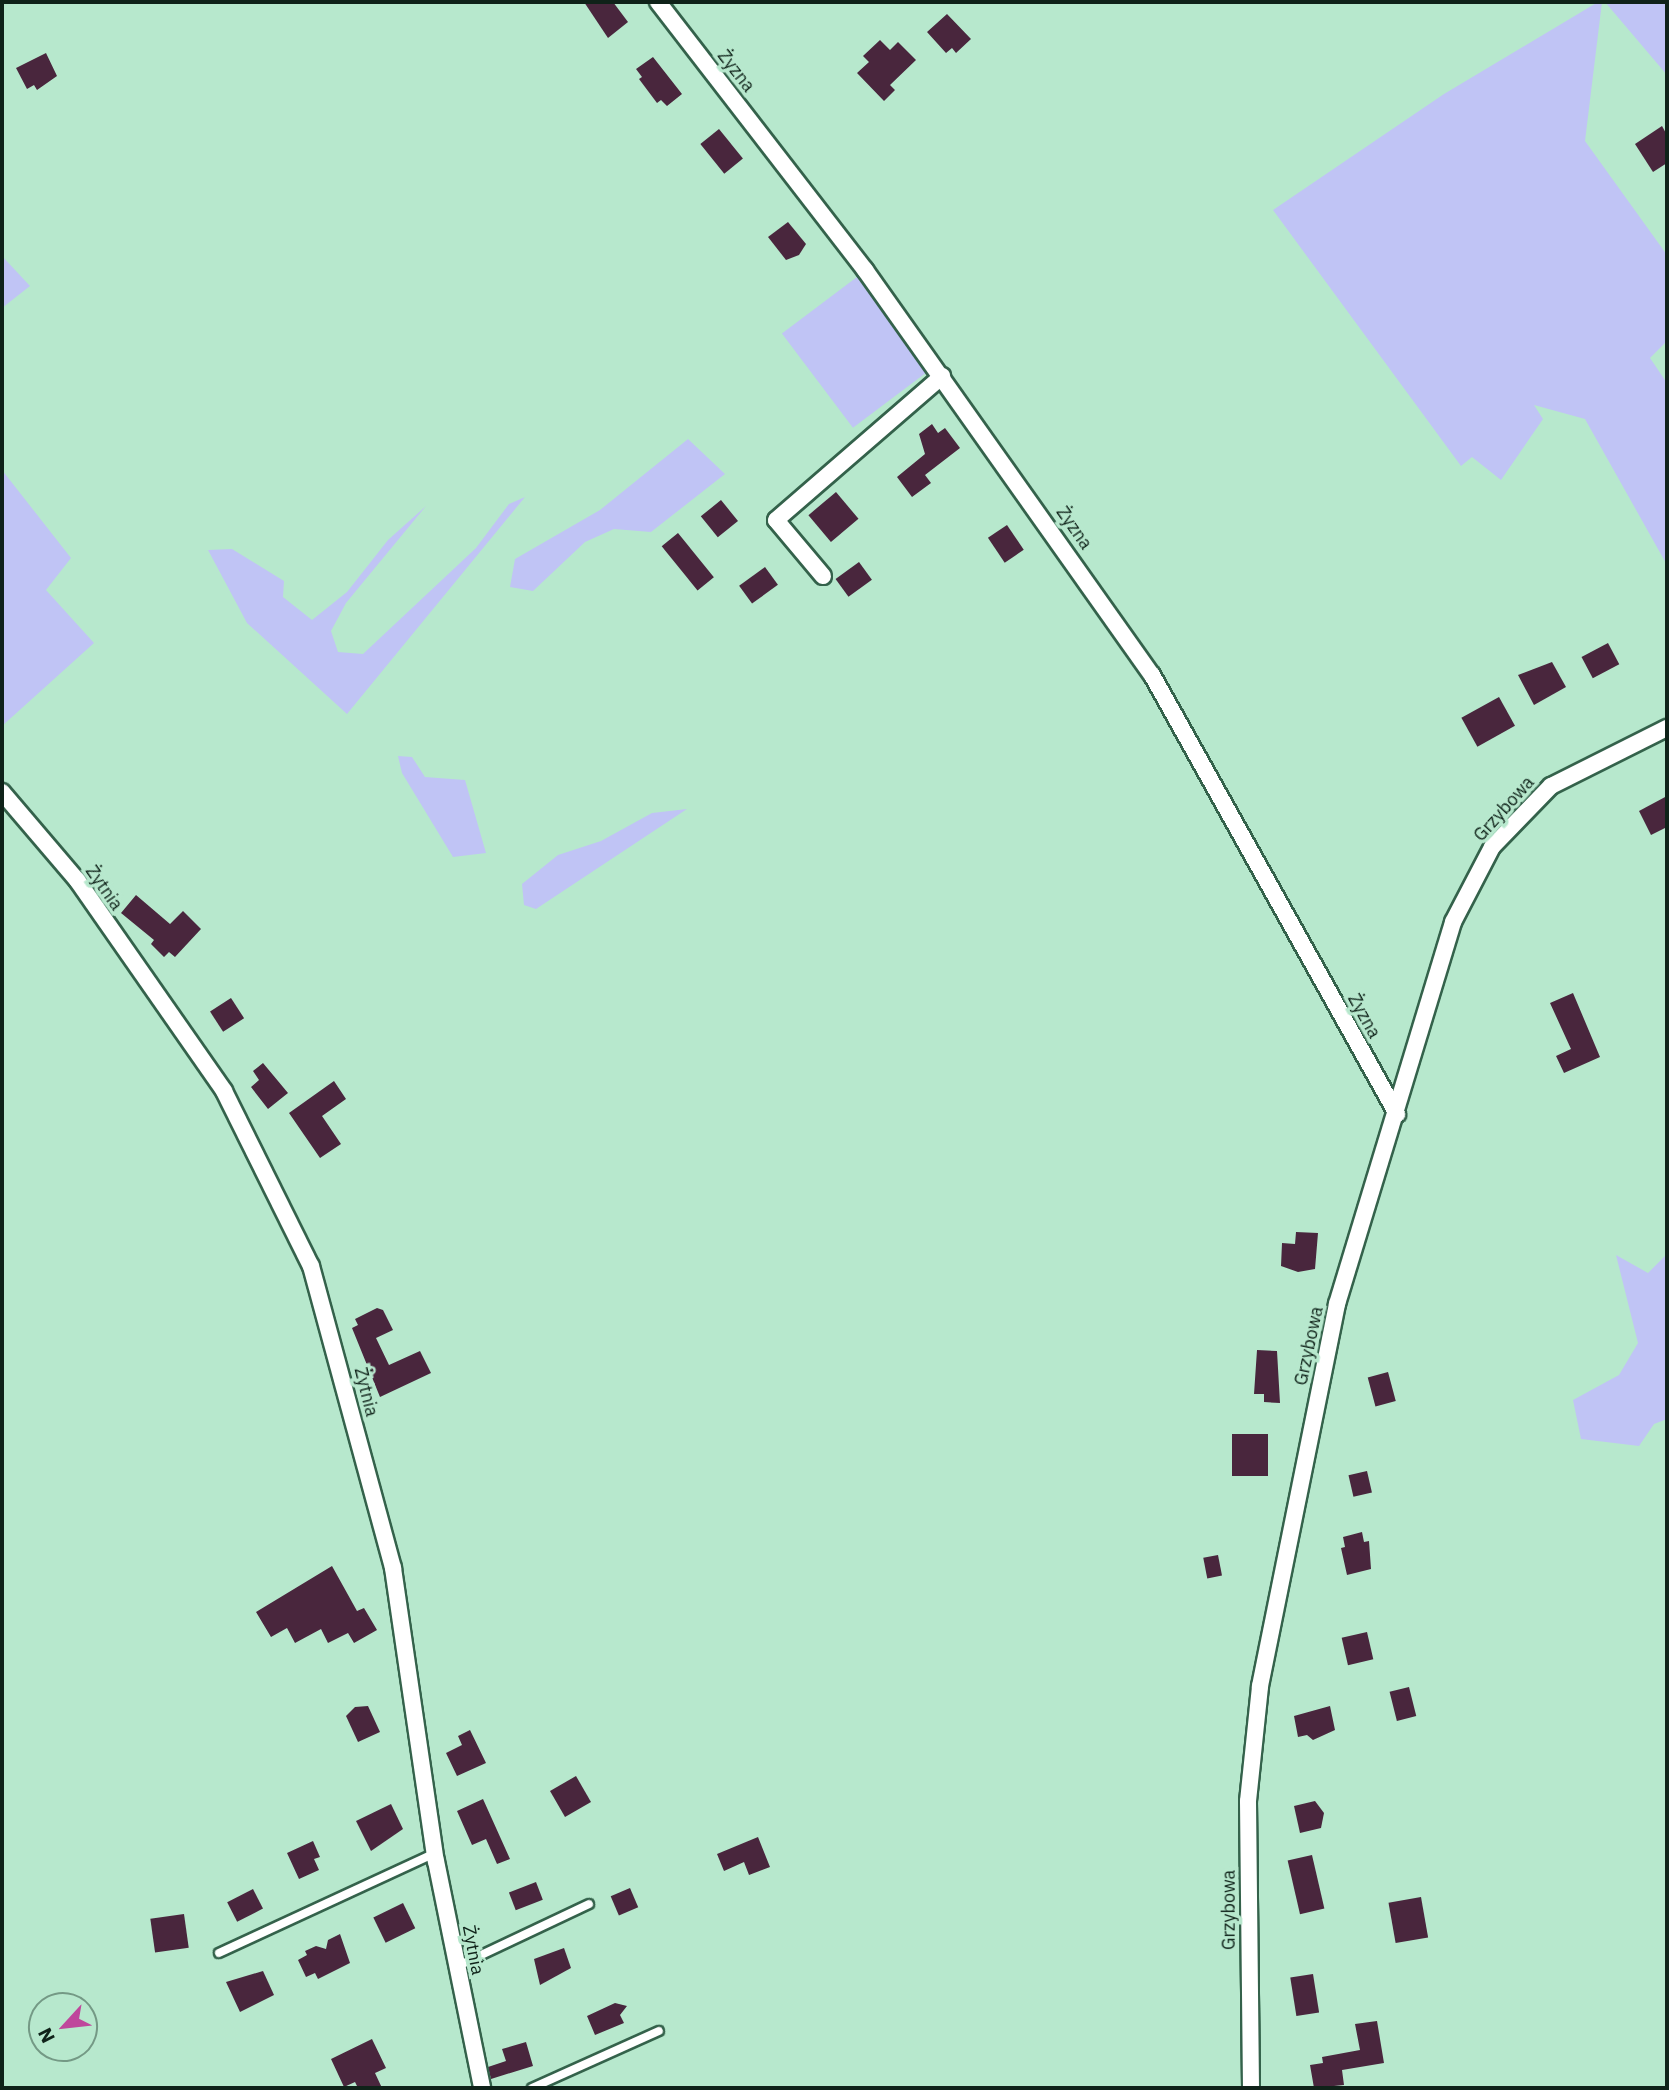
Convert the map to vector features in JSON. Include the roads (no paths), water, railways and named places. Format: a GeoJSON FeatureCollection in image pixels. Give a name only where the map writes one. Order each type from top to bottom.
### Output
{"type":"FeatureCollection","features":[{"type":"Feature","properties":{"kind":"street","name":"Żyzna"},"geometry":{"type":"LineString","coordinates":[[658,2],[942,376],[1152,675],[1398,1115]]}},
{"type":"Feature","properties":{"kind":"street"},"geometry":{"type":"LineString","coordinates":[[823,576],[776,520],[942,376]]}},
{"type":"Feature","properties":{"kind":"street","name":"Grzybowa"},"geometry":{"type":"LineString","coordinates":[[1251,2088],[1248,1801],[1260,1686],[1337,1304],[1398,1115],[1453,922],[1492,847],[1551,786],[1667,728]]}},
{"type":"Feature","properties":{"kind":"street","name":"Żytnia"},"geometry":{"type":"LineString","coordinates":[[2,792],[77,880],[224,1091],[311,1266],[393,1568],[435,1853],[482,2088]]}},
{"type":"Feature","properties":{"kind":"lane"},"geometry":{"type":"LineString","coordinates":[[219,1953],[435,1853]]}},
{"type":"Feature","properties":{"kind":"lane"},"geometry":{"type":"LineString","coordinates":[[456,1967],[589,1904]]}},
{"type":"Feature","properties":{"kind":"lane"},"geometry":{"type":"LineString","coordinates":[[532,2088],[659,2031]]}}]}
